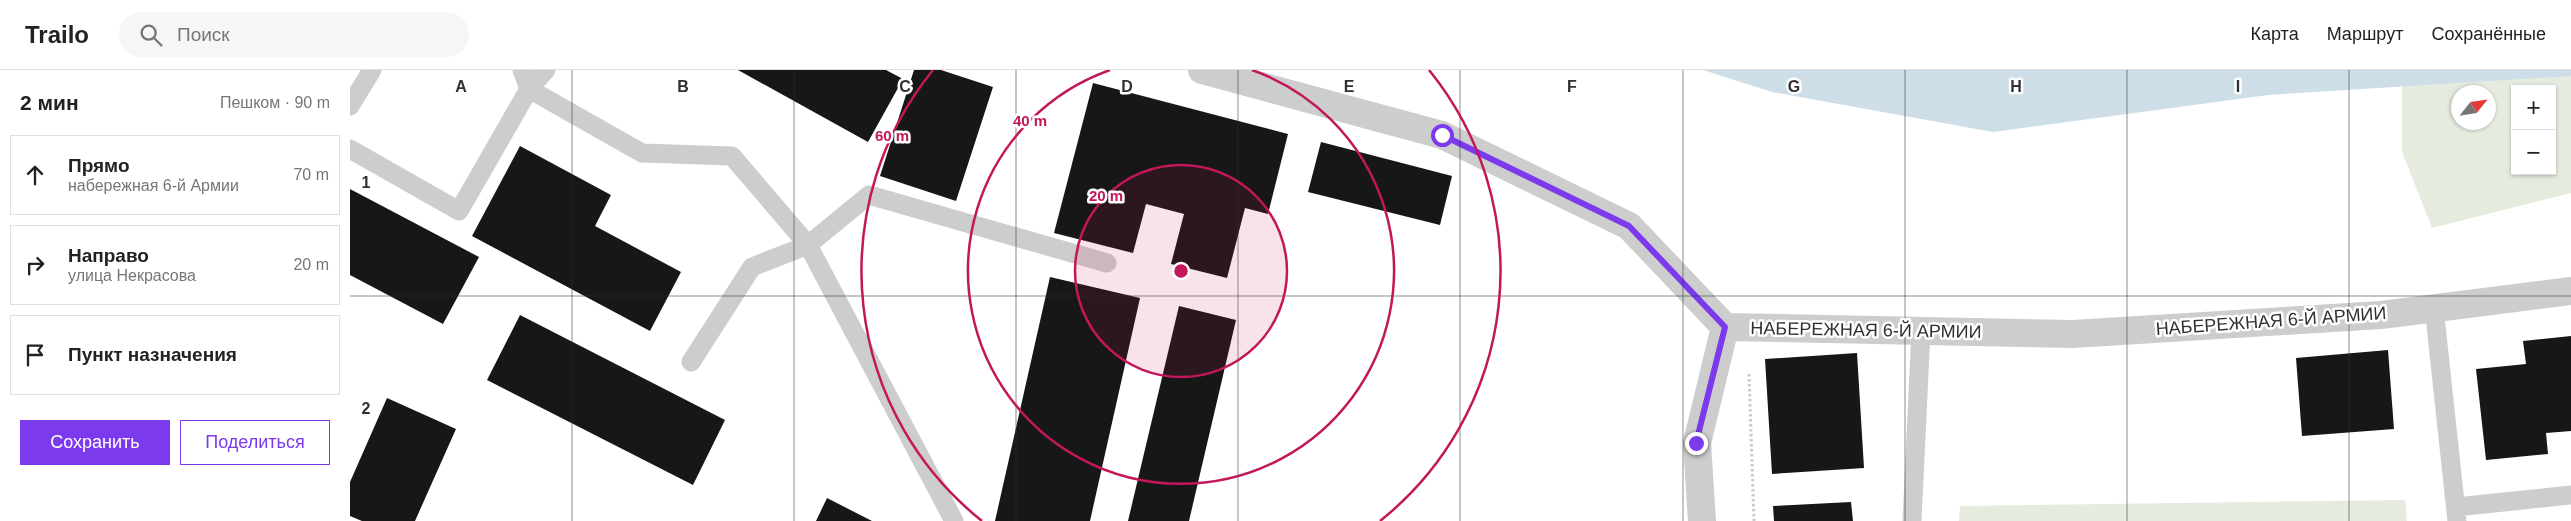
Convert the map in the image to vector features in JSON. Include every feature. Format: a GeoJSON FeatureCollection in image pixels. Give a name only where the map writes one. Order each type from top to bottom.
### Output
{"type":"FeatureCollection","features":[{"type":"Feature","properties":{"kind":"street","name":"НАБЕРЕЖНАЯ 6-Й АРМИИ"},"geometry":{"type":"LineString","coordinates":[[1202,70],[1442,135],[1629,226],[1736,327],[2073,334],[2380,315],[2571,290]]}},
{"type":"Feature","properties":{"kind":"street"},"geometry":{"type":"LineString","coordinates":[[1702,521],[1696,443],[1736,327]]}},
{"type":"Feature","properties":{"kind":"lane"},"geometry":{"type":"LineString","coordinates":[[350,106],[372,70]]}},
{"type":"Feature","properties":{"kind":"lane"},"geometry":{"type":"LineString","coordinates":[[522,70],[529,89],[642,153],[732,156],[808,246],[954,521]]}},
{"type":"Feature","properties":{"kind":"lane"},"geometry":{"type":"LineString","coordinates":[[350,149],[459,211],[529,89],[546,70]]}},
{"type":"Feature","properties":{"kind":"lane"},"geometry":{"type":"LineString","coordinates":[[691,362],[752,267],[808,246],[869,195],[1108,263]]}},
{"type":"Feature","properties":{"kind":"lane"},"geometry":{"type":"LineString","coordinates":[[2434,307],[2457,514],[2571,495]]}},
{"type":"Feature","properties":{"kind":"lane"},"geometry":{"type":"LineString","coordinates":[[1912,521],[1921,331]]}},
{"type":"Feature","properties":{"kind":"path"},"geometry":{"type":"LineString","coordinates":[[1736,327],[1754,521]]}},
{"type":"Feature","properties":{"kind":"shaded area"},"geometry":{"type":"Polygon","coordinates":[[[2571,76],[2571,193],[2432,228],[2402,152],[2402,86],[2571,76]]]}},
{"type":"Feature","properties":{"kind":"shaded area"},"geometry":{"type":"Polygon","coordinates":[[[2405,500],[2407,521],[1959,521],[1960,506],[2405,500]]]}},
{"type":"Feature","properties":{"kind":"water"},"geometry":{"type":"Polygon","coordinates":[[[1703,70],[2571,70],[2571,76],[2268,95],[1993,132],[1772,92],[1703,70]]]}},
{"type":"Feature","properties":{"kind":"building"},"geometry":{"type":"Polygon","coordinates":[[[738,70],[886,70],[903,79],[868,142],[738,70]]]}},
{"type":"Feature","properties":{"kind":"building"},"geometry":{"type":"Polygon","coordinates":[[[914,70],[941,70],[993,87],[956,201],[880,176],[914,70]]]}},
{"type":"Feature","properties":{"kind":"building"},"geometry":{"type":"Polygon","coordinates":[[[1093,83],[1288,134],[1268,214],[1245,208],[1227,278],[1171,264],[1184,214],[1146,204],[1133,253],[1054,233],[1093,83]]]}},
{"type":"Feature","properties":{"kind":"building"},"geometry":{"type":"Polygon","coordinates":[[[1321,142],[1452,176],[1440,225],[1308,192],[1321,142]]]}},
{"type":"Feature","properties":{"kind":"building"},"geometry":{"type":"Polygon","coordinates":[[[520,146],[611,195],[595,226],[681,272],[650,331],[472,236],[520,146]]]}},
{"type":"Feature","properties":{"kind":"building"},"geometry":{"type":"Polygon","coordinates":[[[350,189],[479,257],[443,324],[350,275],[350,189]]]}},
{"type":"Feature","properties":{"kind":"building"},"geometry":{"type":"Polygon","coordinates":[[[1050,277],[1140,298],[1090,521],[995,521],[1050,277]]]}},
{"type":"Feature","properties":{"kind":"building"},"geometry":{"type":"Polygon","coordinates":[[[1179,306],[1236,320],[1189,521],[1128,521],[1179,306]]]}},
{"type":"Feature","properties":{"kind":"building"},"geometry":{"type":"Polygon","coordinates":[[[520,315],[725,420],[693,485],[487,380],[520,315]]]}},
{"type":"Feature","properties":{"kind":"building"},"geometry":{"type":"Polygon","coordinates":[[[2571,336],[2571,431],[2546,433],[2548,454],[2486,460],[2476,369],[2526,364],[2523,341],[2571,336]]]}},
{"type":"Feature","properties":{"kind":"building"},"geometry":{"type":"Polygon","coordinates":[[[2388,350],[2394,429],[2302,436],[2296,358],[2388,350]]]}},
{"type":"Feature","properties":{"kind":"building"},"geometry":{"type":"Polygon","coordinates":[[[1857,353],[1864,468],[1772,474],[1765,359],[1857,353]]]}},
{"type":"Feature","properties":{"kind":"building"},"geometry":{"type":"Polygon","coordinates":[[[387,398],[456,429],[415,521],[362,521],[350,516],[350,482],[387,398]]]}},
{"type":"Feature","properties":{"kind":"building"},"geometry":{"type":"Polygon","coordinates":[[[827,498],[872,521],[816,521],[827,498]]]}},
{"type":"Feature","properties":{"kind":"building"},"geometry":{"type":"Polygon","coordinates":[[[1851,502],[1853,521],[1774,521],[1773,506],[1851,502]]]}},
{"type":"Feature","properties":{"kind":"route"},"geometry":{"type":"LineString","coordinates":[[1442,135],[1629,226],[1725,327],[1696,443]]}}]}
